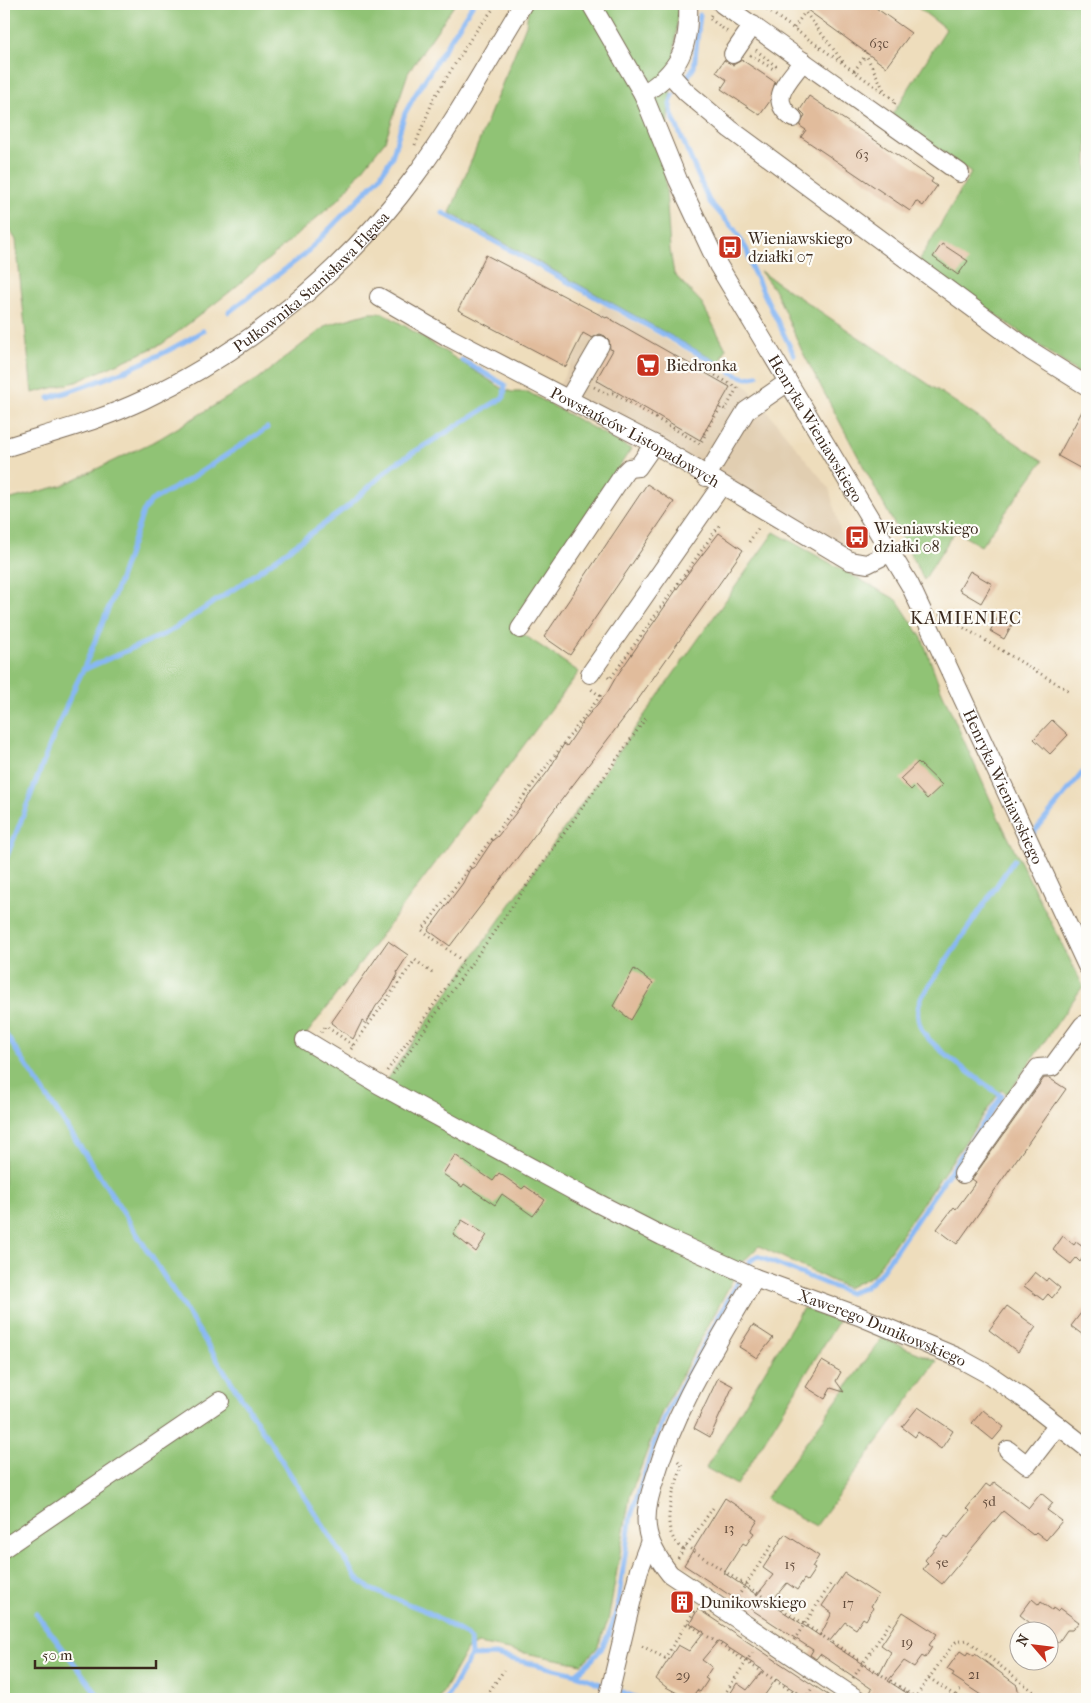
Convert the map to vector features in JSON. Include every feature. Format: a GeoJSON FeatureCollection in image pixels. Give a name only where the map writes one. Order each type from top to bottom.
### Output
{"type":"FeatureCollection","features":[{"type":"Feature","properties":{"kind":"street","name":"Pułkownika Stanisława Elgasa"},"geometry":{"type":"LineString","coordinates":[[4,448],[97,419],[176,384],[234,348],[313,287],[376,224],[415,175],[524,4]]}},
{"type":"Feature","properties":{"kind":"street","name":"Henryka Wieniawskiego"},"geometry":{"type":"LineString","coordinates":[[591,4],[643,94],[678,180],[718,265],[891,552],[928,621],[1087,966]]}},
{"type":"Feature","properties":{"kind":"street"},"geometry":{"type":"LineString","coordinates":[[643,94],[670,74],[681,58],[688,39],[688,4]]}},
{"type":"Feature","properties":{"kind":"street"},"geometry":{"type":"LineString","coordinates":[[731,6],[753,25],[802,61],[960,173]]}},
{"type":"Feature","properties":{"kind":"street"},"geometry":{"type":"LineString","coordinates":[[739,58],[753,25]]}},
{"type":"Feature","properties":{"kind":"street"},"geometry":{"type":"LineString","coordinates":[[793,118],[782,110],[779,102],[780,94],[802,61]]}},
{"type":"Feature","properties":{"kind":"street"},"geometry":{"type":"LineString","coordinates":[[670,74],[686,92],[730,129],[1031,351],[1087,386]]}},
{"type":"Feature","properties":{"kind":"street","name":"Powstańców Listopadowych"},"geometry":{"type":"LineString","coordinates":[[379,297],[568,400],[654,444],[713,481],[850,561],[867,564],[891,552]]}},
{"type":"Feature","properties":{"kind":"street"},"geometry":{"type":"LineString","coordinates":[[568,400],[600,345]]}},
{"type":"Feature","properties":{"kind":"street"},"geometry":{"type":"LineString","coordinates":[[590,675],[713,481],[746,411],[752,404],[788,382]]}},
{"type":"Feature","properties":{"kind":"street"},"geometry":{"type":"LineString","coordinates":[[520,629],[625,472],[628,468],[638,467],[654,444]]}},
{"type":"Feature","properties":{"kind":"street"},"geometry":{"type":"LineString","coordinates":[[963,1174],[1038,1068],[1052,1067],[1083,1025],[1087,1024]]}},
{"type":"Feature","properties":{"kind":"street","name":"Xawerego Dunikowskiego"},"geometry":{"type":"LineString","coordinates":[[305,1040],[381,1086],[574,1191],[662,1236],[755,1278],[859,1316],[957,1357],[988,1374],[1087,1448]]}},
{"type":"Feature","properties":{"kind":"street"},"geometry":{"type":"LineString","coordinates":[[755,1278],[683,1403],[670,1434],[647,1506],[647,1526],[650,1541],[659,1561],[669,1573],[851,1695]]}},
{"type":"Feature","properties":{"kind":"street"},"geometry":{"type":"LineString","coordinates":[[4,1548],[220,1401]]}},
{"type":"Feature","properties":{"kind":"street"},"geometry":{"type":"LineString","coordinates":[[1008,1450],[1026,1464],[1058,1425]]}},
{"type":"Feature","properties":{"kind":"street"},"geometry":{"type":"LineString","coordinates":[[608,1699],[639,1570],[650,1541]]}},
{"type":"Feature","properties":{"kind":"path"},"geometry":{"type":"LineString","coordinates":[[412,151],[434,98],[473,35],[497,4]]}},
{"type":"Feature","properties":{"kind":"path"},"geometry":{"type":"LineString","coordinates":[[759,4],[896,101],[884,119]]}},
{"type":"Feature","properties":{"kind":"path"},"geometry":{"type":"LineString","coordinates":[[794,28],[806,10],[848,67]]}},
{"type":"Feature","properties":{"kind":"path"},"geometry":{"type":"LineString","coordinates":[[739,58],[749,54],[775,71],[777,67]]}},
{"type":"Feature","properties":{"kind":"path"},"geometry":{"type":"LineString","coordinates":[[854,71],[866,54],[886,94]]}},
{"type":"Feature","properties":{"kind":"path"},"geometry":{"type":"LineString","coordinates":[[698,365],[737,388],[725,410]]}},
{"type":"Feature","properties":{"kind":"path"},"geometry":{"type":"LineString","coordinates":[[580,379],[607,394],[613,393],[700,444],[705,435]]}},
{"type":"Feature","properties":{"kind":"path"},"geometry":{"type":"LineString","coordinates":[[590,675],[610,679],[721,523]]}},
{"type":"Feature","properties":{"kind":"path"},"geometry":{"type":"LineString","coordinates":[[928,621],[941,613],[950,615],[961,626],[1071,692]]}},
{"type":"Feature","properties":{"kind":"path"},"geometry":{"type":"LineString","coordinates":[[381,1086],[464,962],[422,930],[600,696],[590,675]]}},
{"type":"Feature","properties":{"kind":"path"},"geometry":{"type":"LineString","coordinates":[[381,1086],[646,718]]}},
{"type":"Feature","properties":{"kind":"path"},"geometry":{"type":"LineString","coordinates":[[342,1062],[415,960],[432,973]]}},
{"type":"Feature","properties":{"kind":"path"},"geometry":{"type":"LineString","coordinates":[[677,1460],[682,1466],[672,1498],[669,1524],[674,1541],[745,1585],[914,1698],[952,1646],[956,1642],[967,1640],[1038,1698],[1043,1699]]}},
{"type":"Feature","properties":{"kind":"path"},"geometry":{"type":"LineString","coordinates":[[669,1573],[714,1508]]}},
{"type":"Feature","properties":{"kind":"path"},"geometry":{"type":"LineString","coordinates":[[727,1613],[773,1543]]}},
{"type":"Feature","properties":{"kind":"path"},"geometry":{"type":"LineString","coordinates":[[786,1652],[832,1582]]}},
{"type":"Feature","properties":{"kind":"path"},"geometry":{"type":"LineString","coordinates":[[642,1646],[665,1658],[704,1597]]}},
{"type":"Feature","properties":{"kind":"path"},"geometry":{"type":"LineString","coordinates":[[851,1695],[863,1663],[892,1620]]}},
{"type":"Feature","properties":{"kind":"path"},"geometry":{"type":"LineString","coordinates":[[688,1623],[804,1699]]}},
{"type":"Feature","properties":{"kind":"path"},"geometry":{"type":"LineString","coordinates":[[724,1695],[763,1636]]}},
{"type":"Feature","properties":{"kind":"path"},"geometry":{"type":"LineString","coordinates":[[484,1699],[504,1670]]}},
{"type":"Feature","properties":{"kind":"path"},"geometry":{"type":"LineString","coordinates":[[929,1678],[955,1698],[960,1699]]}},
{"type":"Feature","properties":{"kind":"path"},"geometry":{"type":"LineString","coordinates":[[955,1698],[960,1690]]}},
{"type":"Feature","properties":{"kind":"shaded area"},"geometry":{"type":"Polygon","coordinates":[[[603,305],[745,384],[829,488],[845,549],[556,391],[603,305]]]}},
{"type":"Feature","properties":{"kind":"green space"},"geometry":{"type":"Polygon","coordinates":[[[4,4],[455,4],[408,73],[385,141],[339,199],[231,291],[162,344],[76,382],[32,393],[16,240],[4,221],[4,4]]]}},
{"type":"Feature","properties":{"kind":"green space"},"geometry":{"type":"Polygon","coordinates":[[[529,4],[679,4],[664,158],[670,250],[674,274],[701,302],[726,349],[720,363],[450,213],[526,25],[529,4]]]}},
{"type":"Feature","properties":{"kind":"green space"},"geometry":{"type":"Polygon","coordinates":[[[913,4],[1087,4],[1087,379],[919,261],[971,173],[892,115],[946,29],[913,4]]]}},
{"type":"Feature","properties":{"kind":"green space"},"geometry":{"type":"Polygon","coordinates":[[[760,271],[1043,461],[981,546],[955,531],[924,580],[802,351],[776,292],[760,271]]]}},
{"type":"Feature","properties":{"kind":"green space"},"geometry":{"type":"Polygon","coordinates":[[[369,313],[383,313],[503,389],[512,392],[528,392],[631,449],[511,626],[579,672],[306,1035],[384,1083],[774,532],[897,600],[922,638],[940,687],[999,819],[1083,986],[1008,1094],[1001,1090],[873,1275],[847,1288],[759,1246],[741,1264],[661,1414],[630,1496],[608,1621],[597,1648],[582,1664],[478,1644],[467,1649],[439,1699],[4,1699],[4,501],[63,485],[159,439],[258,379],[327,325],[369,313]]]}},
{"type":"Feature","properties":{"kind":"green space"},"geometry":{"type":"Polygon","coordinates":[[[803,1308],[838,1322],[737,1485],[706,1468],[803,1308]]]}},
{"type":"Feature","properties":{"kind":"green space"},"geometry":{"type":"Polygon","coordinates":[[[882,1338],[937,1361],[816,1526],[765,1499],[882,1338]]]}},
{"type":"Feature","properties":{"kind":"building"},"geometry":{"type":"Polygon","coordinates":[[[799,4],[877,4],[876,8],[911,33],[886,67],[799,4]]]}},
{"type":"Feature","properties":{"kind":"building"},"geometry":{"type":"Polygon","coordinates":[[[724,60],[733,65],[742,60],[775,82],[770,101],[760,115],[721,89],[727,80],[716,72],[724,60]]]}},
{"type":"Feature","properties":{"kind":"building"},"geometry":{"type":"Polygon","coordinates":[[[809,96],[933,179],[931,182],[937,186],[923,206],[916,201],[910,211],[801,137],[806,130],[800,126],[805,115],[800,110],[809,96]]]}},
{"type":"Feature","properties":{"kind":"building"},"geometry":{"type":"Polygon","coordinates":[[[942,244],[968,261],[958,275],[933,257],[942,244]]]}},
{"type":"Feature","properties":{"kind":"building"},"geometry":{"type":"Polygon","coordinates":[[[486,255],[607,317],[730,387],[700,440],[596,380],[613,350],[610,349],[609,340],[605,336],[600,334],[592,338],[583,333],[566,367],[458,310],[486,255]]]}},
{"type":"Feature","properties":{"kind":"building"},"geometry":{"type":"Polygon","coordinates":[[[1087,402],[1087,472],[1058,456],[1087,402]]]}},
{"type":"Feature","properties":{"kind":"building"},"geometry":{"type":"Polygon","coordinates":[[[647,484],[674,502],[570,655],[544,637],[647,484]]]}},
{"type":"Feature","properties":{"kind":"building"},"geometry":{"type":"Polygon","coordinates":[[[719,533],[743,550],[637,701],[450,946],[428,930],[463,883],[470,869],[475,867],[493,840],[549,770],[564,744],[567,746],[585,719],[607,693],[688,573],[719,533]]]}},
{"type":"Feature","properties":{"kind":"building"},"geometry":{"type":"Polygon","coordinates":[[[970,571],[992,584],[981,603],[959,590],[970,571]]]}},
{"type":"Feature","properties":{"kind":"building"},"geometry":{"type":"Polygon","coordinates":[[[1000,614],[1014,621],[1004,639],[990,631],[1000,614]]]}},
{"type":"Feature","properties":{"kind":"building"},"geometry":{"type":"Polygon","coordinates":[[[1052,720],[1068,735],[1050,754],[1034,739],[1052,720]]]}},
{"type":"Feature","properties":{"kind":"building"},"geometry":{"type":"Polygon","coordinates":[[[918,762],[942,785],[927,799],[915,786],[911,790],[900,779],[918,762]]]}},
{"type":"Feature","properties":{"kind":"building"},"geometry":{"type":"Polygon","coordinates":[[[388,941],[408,955],[397,972],[398,974],[390,989],[376,1006],[366,1024],[362,1021],[353,1039],[331,1023],[388,941]]]}},
{"type":"Feature","properties":{"kind":"building"},"geometry":{"type":"Polygon","coordinates":[[[634,969],[653,983],[631,1020],[613,1006],[634,969]]]}},
{"type":"Feature","properties":{"kind":"building"},"geometry":{"type":"Polygon","coordinates":[[[1044,1078],[1049,1078],[1066,1089],[957,1244],[937,1229],[954,1207],[956,1209],[976,1182],[972,1179],[1044,1078]]]}},
{"type":"Feature","properties":{"kind":"building"},"geometry":{"type":"Polygon","coordinates":[[[455,1155],[493,1181],[499,1173],[522,1189],[525,1186],[545,1200],[533,1216],[502,1194],[495,1205],[464,1184],[462,1187],[443,1174],[455,1155]]]}},
{"type":"Feature","properties":{"kind":"building"},"geometry":{"type":"Polygon","coordinates":[[[462,1220],[487,1235],[476,1252],[453,1234],[462,1220]]]}},
{"type":"Feature","properties":{"kind":"building"},"geometry":{"type":"Polygon","coordinates":[[[1063,1236],[1074,1245],[1076,1242],[1087,1250],[1080,1262],[1076,1258],[1071,1264],[1053,1250],[1063,1236]]]}},
{"type":"Feature","properties":{"kind":"building"},"geometry":{"type":"Polygon","coordinates":[[[1035,1272],[1046,1281],[1048,1278],[1060,1288],[1052,1298],[1048,1294],[1043,1300],[1024,1286],[1035,1272]]]}},
{"type":"Feature","properties":{"kind":"building"},"geometry":{"type":"Polygon","coordinates":[[[1087,1305],[1087,1338],[1071,1326],[1087,1305]]]}},
{"type":"Feature","properties":{"kind":"building"},"geometry":{"type":"Polygon","coordinates":[[[1007,1306],[1036,1327],[1018,1352],[989,1330],[1007,1306]]]}},
{"type":"Feature","properties":{"kind":"building"},"geometry":{"type":"Polygon","coordinates":[[[753,1325],[773,1338],[757,1358],[739,1347],[753,1325]]]}},
{"type":"Feature","properties":{"kind":"building"},"geometry":{"type":"Polygon","coordinates":[[[822,1361],[841,1372],[836,1381],[844,1392],[831,1388],[825,1399],[806,1387],[822,1361]]]}},
{"type":"Feature","properties":{"kind":"building"},"geometry":{"type":"Polygon","coordinates":[[[718,1378],[733,1386],[710,1437],[694,1428],[718,1378]]]}},
{"type":"Feature","properties":{"kind":"building"},"geometry":{"type":"Polygon","coordinates":[[[918,1407],[953,1431],[941,1449],[918,1432],[915,1437],[902,1427],[918,1407]]]}},
{"type":"Feature","properties":{"kind":"building"},"geometry":{"type":"Polygon","coordinates":[[[983,1410],[1004,1427],[993,1440],[972,1423],[983,1410]]]}},
{"type":"Feature","properties":{"kind":"building"},"geometry":{"type":"Polygon","coordinates":[[[994,1482],[1029,1508],[1041,1493],[1053,1503],[1047,1510],[1062,1521],[1046,1540],[1036,1532],[1033,1535],[1003,1511],[942,1584],[923,1569],[928,1563],[925,1560],[945,1536],[948,1538],[970,1511],[967,1508],[986,1484],[990,1487],[994,1482]]]}},
{"type":"Feature","properties":{"kind":"building"},"geometry":{"type":"Polygon","coordinates":[[[725,1498],[758,1520],[751,1531],[754,1533],[746,1545],[743,1543],[724,1573],[757,1595],[773,1575],[763,1568],[785,1534],[819,1556],[812,1567],[815,1569],[807,1581],[804,1579],[797,1590],[787,1583],[770,1603],[820,1636],[832,1613],[822,1606],[844,1573],[878,1595],[871,1606],[873,1608],[866,1620],[863,1618],[856,1629],[845,1622],[829,1642],[879,1675],[891,1652],[881,1645],[903,1612],[937,1634],[929,1645],[932,1647],[925,1658],[922,1656],[914,1667],[904,1661],[888,1681],[916,1699],[888,1699],[879,1693],[874,1699],[870,1699],[867,1697],[872,1689],[820,1654],[816,1659],[810,1655],[813,1650],[684,1565],[725,1498]]]}},
{"type":"Feature","properties":{"kind":"building"},"geometry":{"type":"Polygon","coordinates":[[[1032,1599],[1039,1605],[1041,1602],[1052,1610],[1053,1608],[1057,1611],[1060,1608],[1079,1622],[1072,1630],[1067,1630],[1058,1643],[1058,1620],[1026,1620],[1020,1615],[1032,1599]]]}},
{"type":"Feature","properties":{"kind":"building"},"geometry":{"type":"Polygon","coordinates":[[[698,1609],[834,1699],[808,1699],[776,1679],[762,1699],[738,1699],[730,1694],[737,1683],[747,1690],[763,1670],[718,1641],[702,1660],[712,1667],[705,1678],[708,1680],[700,1692],[697,1690],[691,1699],[688,1699],[666,1687],[656,1679],[678,1645],[689,1651],[704,1632],[690,1623],[698,1609]]]}},
{"type":"Feature","properties":{"kind":"building"},"geometry":{"type":"Polygon","coordinates":[[[960,1651],[966,1655],[968,1652],[974,1656],[975,1654],[1017,1685],[1020,1699],[987,1699],[952,1676],[954,1673],[947,1669],[960,1651]]]}},
{"type":"Feature","properties":{"kind":"waterway"},"geometry":{"type":"LineString","coordinates":[[229,312],[305,254],[379,178],[392,157],[405,113],[473,4]]}},
{"type":"Feature","properties":{"kind":"waterway"},"geometry":{"type":"LineString","coordinates":[[686,79],[694,67],[700,15]]}},
{"type":"Feature","properties":{"kind":"waterway"},"geometry":{"type":"LineString","coordinates":[[673,95],[670,104],[672,115],[709,201],[734,229],[747,250],[752,269],[794,355]]}},
{"type":"Feature","properties":{"kind":"waterway"},"geometry":{"type":"LineString","coordinates":[[443,213],[737,375],[746,378],[757,376]]}},
{"type":"Feature","properties":{"kind":"waterway"},"geometry":{"type":"LineString","coordinates":[[49,398],[128,369],[165,352],[203,331]]}},
{"type":"Feature","properties":{"kind":"waterway"},"geometry":{"type":"LineString","coordinates":[[4,863],[52,741],[83,670],[167,633],[243,583],[347,507],[393,465],[504,397],[505,385],[462,360]]}},
{"type":"Feature","properties":{"kind":"waterway"},"geometry":{"type":"LineString","coordinates":[[83,670],[118,585],[143,512],[151,501],[190,479],[267,428]]}},
{"type":"Feature","properties":{"kind":"waterway"},"geometry":{"type":"LineString","coordinates":[[1032,835],[1087,767]]}},
{"type":"Feature","properties":{"kind":"waterway"},"geometry":{"type":"LineString","coordinates":[[749,1262],[757,1256],[849,1293],[864,1288],[878,1276],[1002,1096],[957,1064],[934,1044],[921,1028],[918,1013],[921,998],[1014,860]]}},
{"type":"Feature","properties":{"kind":"waterway"},"geometry":{"type":"LineString","coordinates":[[4,1032],[105,1184],[356,1577],[370,1589],[426,1611],[465,1634],[470,1640],[471,1656]]}},
{"type":"Feature","properties":{"kind":"waterway"},"geometry":{"type":"LineString","coordinates":[[576,1674],[603,1646],[614,1620],[631,1516],[654,1444],[669,1408],[739,1280]]}},
{"type":"Feature","properties":{"kind":"waterway"},"geometry":{"type":"LineString","coordinates":[[36,1613],[101,1699]]}},
{"type":"Feature","properties":{"kind":"waterway"},"geometry":{"type":"LineString","coordinates":[[446,1699],[471,1656],[495,1655],[576,1674],[600,1684]]}},
{"type":"Feature","properties":{"kind":"waterway"},"geometry":{"type":"LineString","coordinates":[[622,1692],[640,1699]]}},
{"type":"Feature","properties":{"kind":"place","name":"Wieniawskiego działki 07"},"geometry":{"type":"Point","coordinates":[730,247]}},
{"type":"Feature","properties":{"kind":"place","name":"Biedronka"},"geometry":{"type":"Point","coordinates":[648,365]}},
{"type":"Feature","properties":{"kind":"place","name":"Wieniawskiego działki 08"},"geometry":{"type":"Point","coordinates":[857,537]}},
{"type":"Feature","properties":{"kind":"place","name":"Dunikowskiego"},"geometry":{"type":"Point","coordinates":[682,1602]}},
{"type":"Feature","properties":{"kind":"district","name":"KAMIENIEC"},"geometry":{"type":"Point","coordinates":[966,618]}}]}
